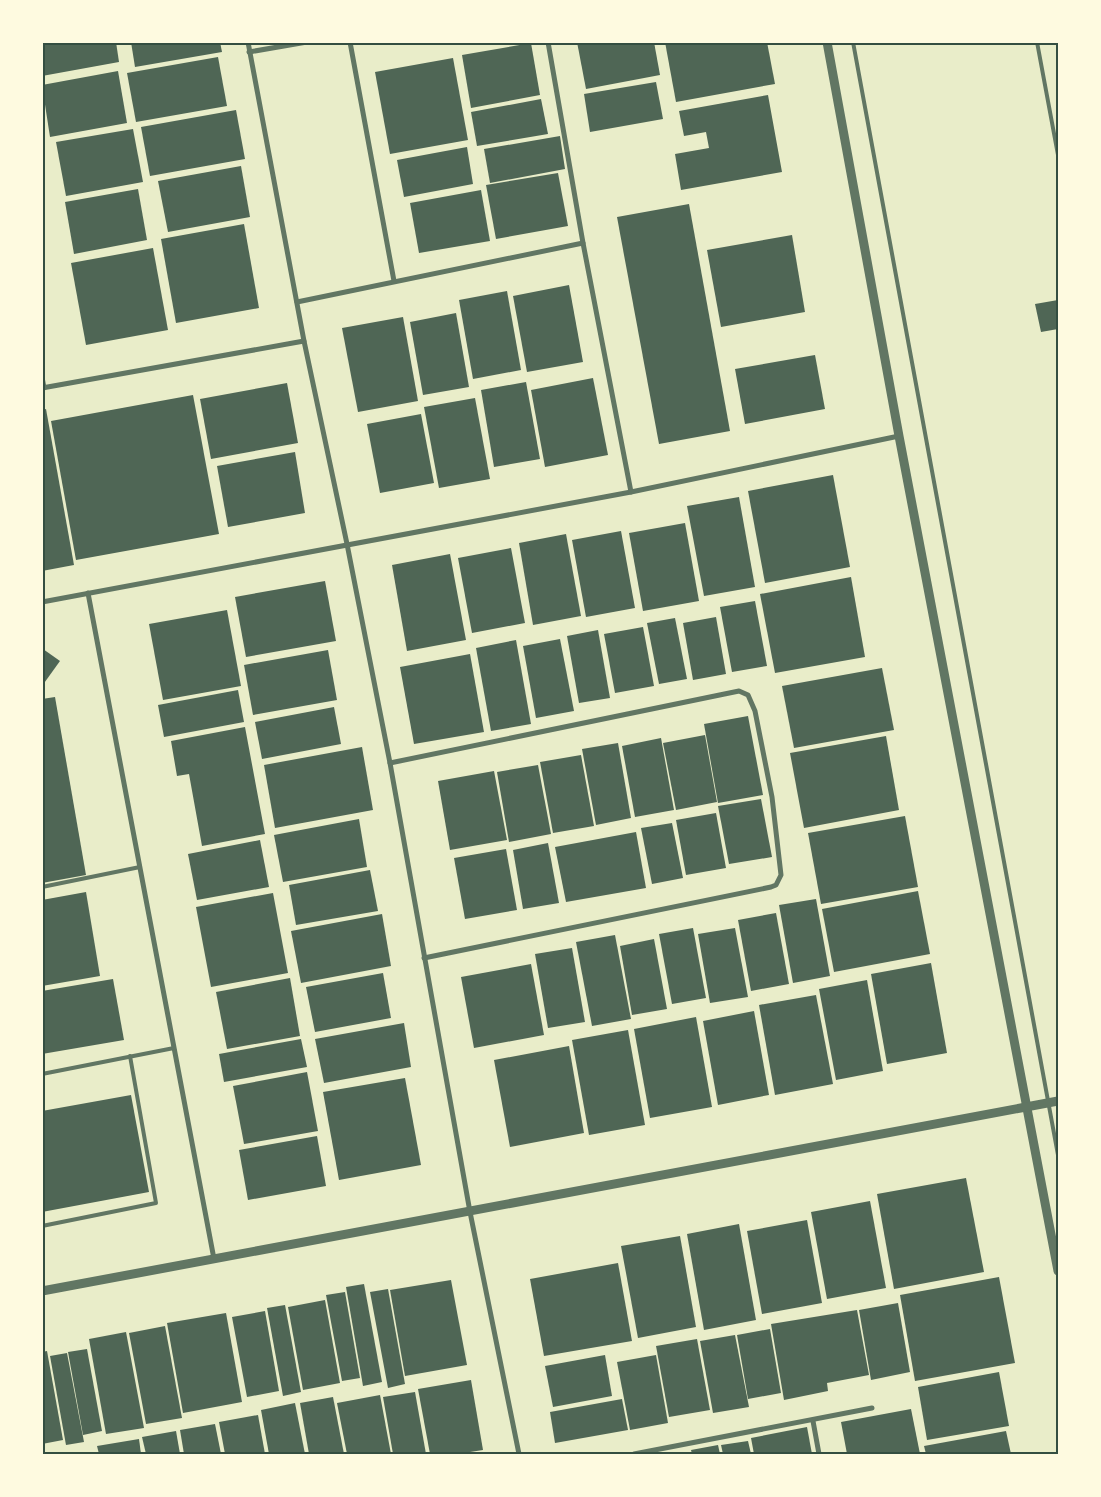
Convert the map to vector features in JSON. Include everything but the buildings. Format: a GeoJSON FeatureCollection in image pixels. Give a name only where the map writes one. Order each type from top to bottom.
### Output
{"type":"FeatureCollection","features":[{"type":"Feature","properties":{"kind":"street"},"geometry":{"type":"LineString","coordinates":[[248,42],[304,341],[347,544],[390,763],[470,1212],[519,1454]]}},
{"type":"Feature","properties":{"kind":"street"},"geometry":{"type":"LineString","coordinates":[[249,52],[307,42]]}},
{"type":"Feature","properties":{"kind":"street"},"geometry":{"type":"LineString","coordinates":[[350,42],[394,281]]}},
{"type":"Feature","properties":{"kind":"street"},"geometry":{"type":"LineString","coordinates":[[548,42],[583,243],[631,492]]}},
{"type":"Feature","properties":{"kind":"street"},"geometry":{"type":"LineString","coordinates":[[827,42],[1058,1271]]}},
{"type":"Feature","properties":{"kind":"street"},"geometry":{"type":"LineString","coordinates":[[297,302],[583,243]]}},
{"type":"Feature","properties":{"kind":"street"},"geometry":{"type":"LineString","coordinates":[[42,377],[43,388],[304,341]]}},
{"type":"Feature","properties":{"kind":"street"},"geometry":{"type":"LineString","coordinates":[[42,602],[631,492],[900,436]]}},
{"type":"Feature","properties":{"kind":"street"},"geometry":{"type":"LineString","coordinates":[[88,593],[214,1259]]}},
{"type":"Feature","properties":{"kind":"street"},"geometry":{"type":"LineString","coordinates":[[390,763],[725,693],[743,692],[752,700],[772,797],[781,875],[776,885],[424,958]]}},
{"type":"Feature","properties":{"kind":"street"},"geometry":{"type":"LineString","coordinates":[[42,1290],[470,1212],[1058,1101]]}},
{"type":"Feature","properties":{"kind":"street"},"geometry":{"type":"LineString","coordinates":[[634,1454],[872,1408]]}},
{"type":"Feature","properties":{"kind":"street"},"geometry":{"type":"LineString","coordinates":[[812,1421],[819,1454]]}},
{"type":"Feature","properties":{"kind":"lane"},"geometry":{"type":"LineString","coordinates":[[853,42],[1058,1155]]}},
{"type":"Feature","properties":{"kind":"lane"},"geometry":{"type":"LineString","coordinates":[[1037,42],[1058,155]]}},
{"type":"Feature","properties":{"kind":"lane"},"geometry":{"type":"LineString","coordinates":[[42,887],[140,867]]}},
{"type":"Feature","properties":{"kind":"lane"},"geometry":{"type":"LineString","coordinates":[[42,1074],[174,1048]]}},
{"type":"Feature","properties":{"kind":"lane"},"geometry":{"type":"LineString","coordinates":[[42,1226],[156,1203],[130,1056]]}}]}
